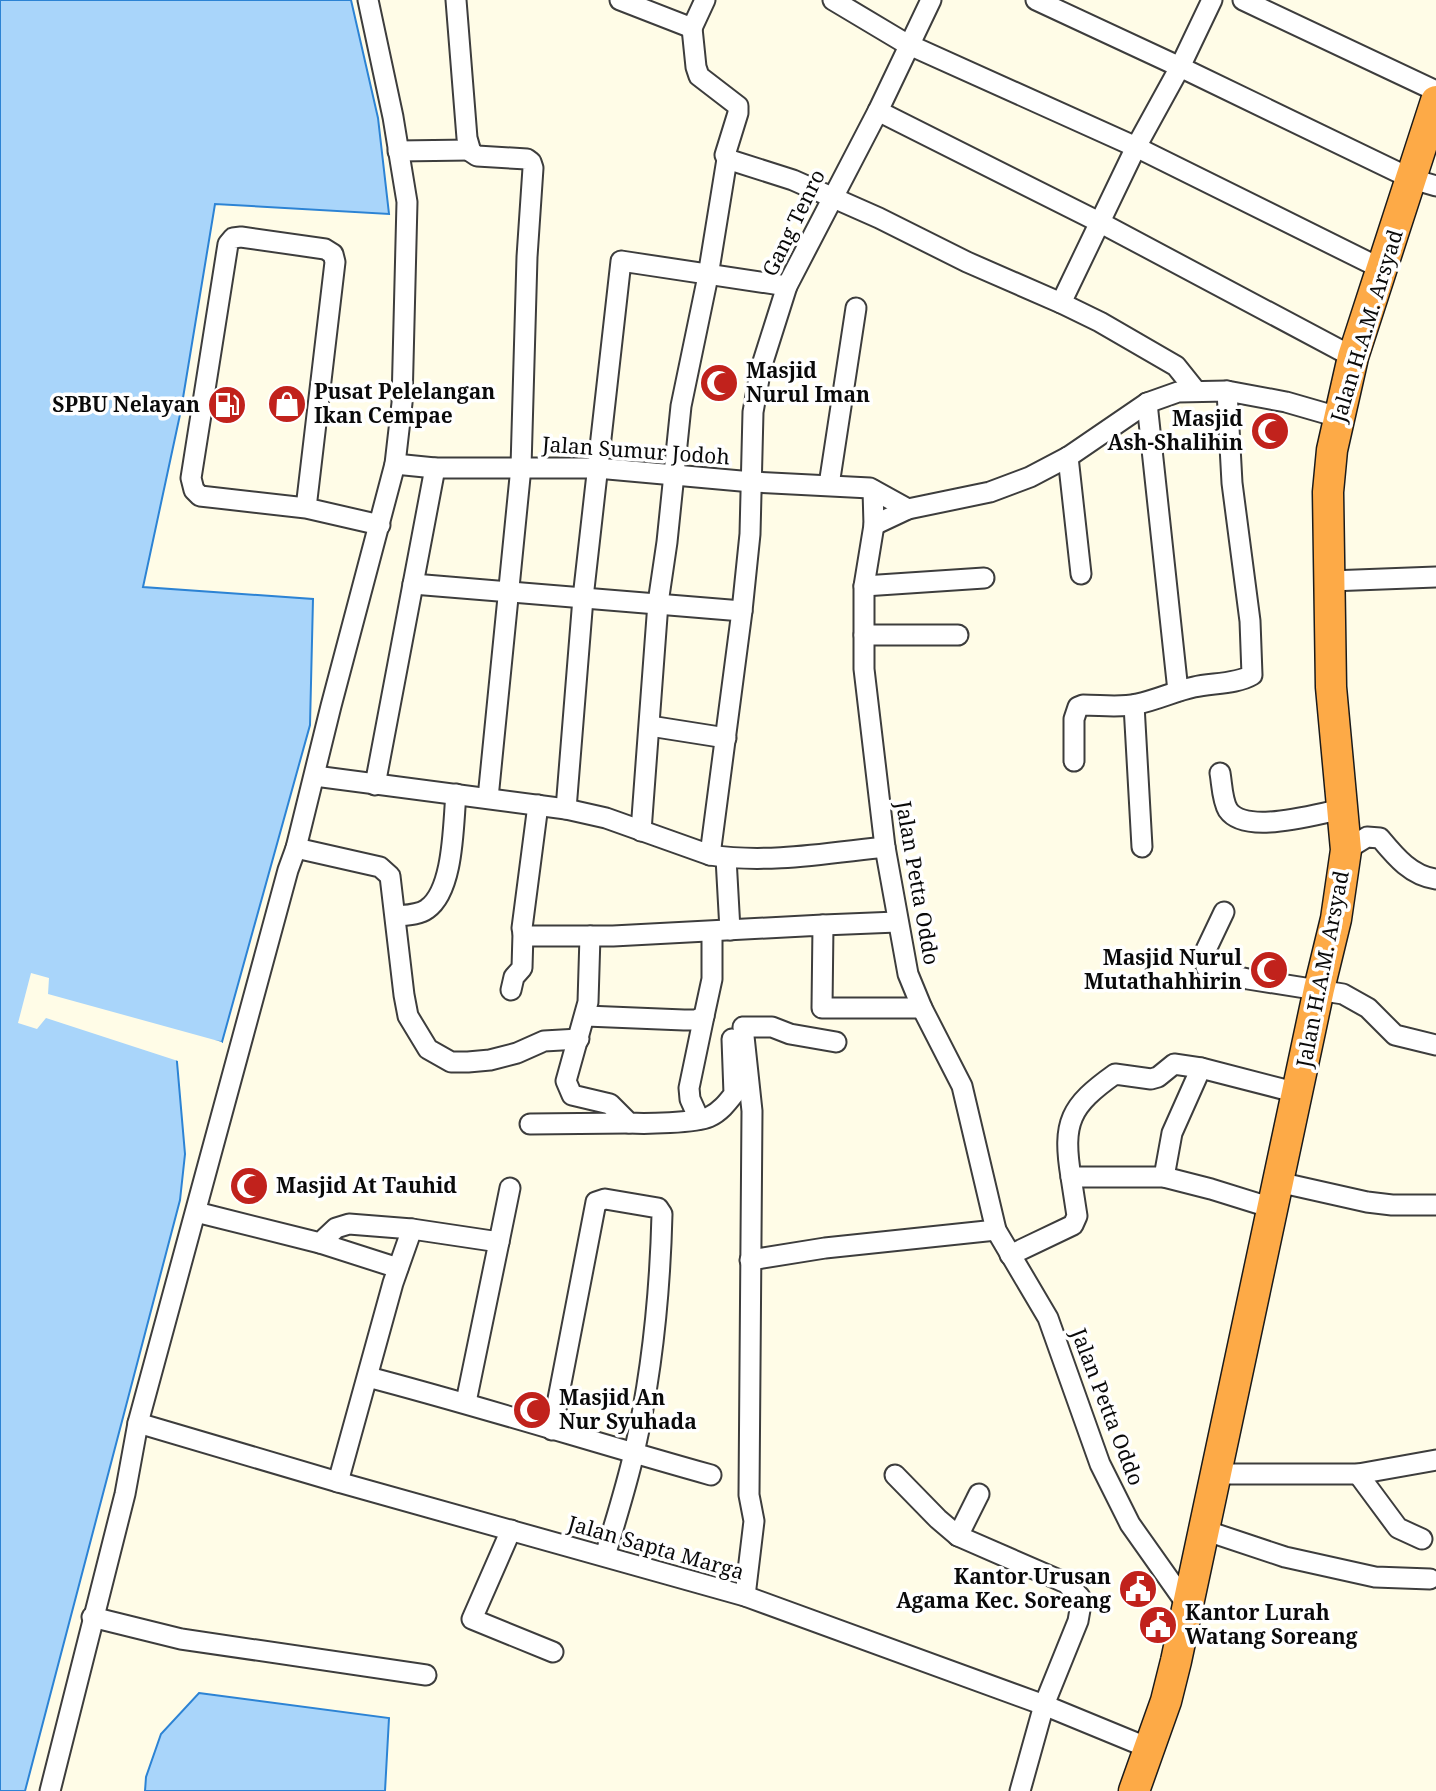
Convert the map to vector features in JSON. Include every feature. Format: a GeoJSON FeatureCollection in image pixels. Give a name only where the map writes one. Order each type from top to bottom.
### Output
{"type":"FeatureCollection","features":[{"type":"Feature","properties":{"kind":"highway","name":"Jalan H.A.M. Arsyad"},"geometry":{"type":"LineString","coordinates":[[1134,1791],[1166,1701],[1336,919],[1346,850],[1333,710],[1328,492],[1332,450],[1353,357],[1382,269],[1424,182],[1436,101]]}},
{"type":"Feature","properties":{"kind":"street"},"geometry":{"type":"LineString","coordinates":[[50,1791],[125,1494],[138,1423],[239,1047],[296,849],[395,464],[402,403],[407,202],[368,0]]}},
{"type":"Feature","properties":{"kind":"street"},"geometry":{"type":"LineString","coordinates":[[456,0],[470,150],[477,156],[527,159],[533,168],[527,257],[521,467],[488,798]]}},
{"type":"Feature","properties":{"kind":"street"},"geometry":{"type":"LineString","coordinates":[[620,0],[692,28]]}},
{"type":"Feature","properties":{"kind":"street"},"geometry":{"type":"LineString","coordinates":[[641,831],[658,603],[684,386],[708,275],[727,159],[725,155],[738,113],[738,106],[699,76],[696,67],[692,28],[705,0]]}},
{"type":"Feature","properties":{"kind":"street"},"geometry":{"type":"LineString","coordinates":[[833,0],[911,45],[1136,147],[1382,269]]}},
{"type":"Feature","properties":{"kind":"street","name":"Gang Tenro"},"geometry":{"type":"LineString","coordinates":[[699,1119],[688,1088],[721,931],[718,856],[726,738],[750,534],[751,445],[757,385],[787,286],[932,0]]}},
{"type":"Feature","properties":{"kind":"street"},"geometry":{"type":"LineString","coordinates":[[1036,0],[1424,182]]}},
{"type":"Feature","properties":{"kind":"street"},"geometry":{"type":"LineString","coordinates":[[1061,303],[1136,147],[1180,67],[1212,0]]}},
{"type":"Feature","properties":{"kind":"street"},"geometry":{"type":"LineString","coordinates":[[1242,0],[1436,91]]}},
{"type":"Feature","properties":{"kind":"street"},"geometry":{"type":"LineString","coordinates":[[878,111],[1101,223],[1353,357]]}},
{"type":"Feature","properties":{"kind":"street"},"geometry":{"type":"LineString","coordinates":[[398,151],[470,150]]}},
{"type":"Feature","properties":{"kind":"street"},"geometry":{"type":"LineString","coordinates":[[727,159],[793,180],[1100,322],[1176,366],[1196,391]]}},
{"type":"Feature","properties":{"kind":"street"},"geometry":{"type":"LineString","coordinates":[[306,508],[335,262],[333,254],[325,249],[233,238],[228,244],[191,484],[200,496],[306,508],[380,525]]}},
{"type":"Feature","properties":{"kind":"street"},"geometry":{"type":"LineString","coordinates":[[566,809],[583,598],[621,261],[787,286]]}},
{"type":"Feature","properties":{"kind":"street"},"geometry":{"type":"LineString","coordinates":[[829,485],[856,308]]}},
{"type":"Feature","properties":{"kind":"street"},"geometry":{"type":"LineString","coordinates":[[1074,761],[1074,719],[1077,707],[1134,705],[1168,697],[1178,691],[1249,677],[1252,674],[1250,621],[1232,483],[1227,391]]}},
{"type":"Feature","properties":{"kind":"street"},"geometry":{"type":"LineString","coordinates":[[874,525],[908,509],[990,492],[1030,477],[1068,457],[1147,403],[1178,392],[1227,391],[1286,402],[1338,417]]}},
{"type":"Feature","properties":{"kind":"street"},"geometry":{"type":"LineString","coordinates":[[1147,403],[1178,691]]}},
{"type":"Feature","properties":{"kind":"street"},"geometry":{"type":"LineString","coordinates":[[1068,457],[1081,574]]}},
{"type":"Feature","properties":{"kind":"street","name":"Jalan Sumur Jodoh"},"geometry":{"type":"LineString","coordinates":[[395,464],[435,468],[597,468],[873,490]]}},
{"type":"Feature","properties":{"kind":"street"},"geometry":{"type":"LineString","coordinates":[[374,785],[435,468]]}},
{"type":"Feature","properties":{"kind":"street"},"geometry":{"type":"LineString","coordinates":[[873,490],[908,509]]}},
{"type":"Feature","properties":{"kind":"street","name":"Jalan Petta Oddo"},"geometry":{"type":"LineString","coordinates":[[873,490],[874,525],[864,586],[864,669],[885,848],[908,974],[922,1008],[962,1086],[996,1230],[1048,1318],[1100,1464],[1130,1524],[1188,1606]]}},
{"type":"Feature","properties":{"kind":"street"},"geometry":{"type":"LineString","coordinates":[[1330,581],[1436,576]]}},
{"type":"Feature","properties":{"kind":"street"},"geometry":{"type":"LineString","coordinates":[[864,586],[984,578]]}},
{"type":"Feature","properties":{"kind":"street"},"geometry":{"type":"LineString","coordinates":[[413,584],[742,611]]}},
{"type":"Feature","properties":{"kind":"street"},"geometry":{"type":"LineString","coordinates":[[864,635],[958,635]]}},
{"type":"Feature","properties":{"kind":"street"},"geometry":{"type":"LineString","coordinates":[[1134,705],[1142,848]]}},
{"type":"Feature","properties":{"kind":"street"},"geometry":{"type":"LineString","coordinates":[[650,726],[726,738]]}},
{"type":"Feature","properties":{"kind":"street"},"geometry":{"type":"LineString","coordinates":[[1220,773],[1227,808],[1241,820],[1267,823],[1344,809]]}},
{"type":"Feature","properties":{"kind":"street"},"geometry":{"type":"LineString","coordinates":[[315,776],[566,809],[606,818],[718,856],[803,856],[885,848]]}},
{"type":"Feature","properties":{"kind":"street"},"geometry":{"type":"LineString","coordinates":[[396,916],[426,910],[445,884],[456,794]]}},
{"type":"Feature","properties":{"kind":"street"},"geometry":{"type":"LineString","coordinates":[[511,990],[514,976],[522,968],[522,928],[538,805]]}},
{"type":"Feature","properties":{"kind":"street"},"geometry":{"type":"LineString","coordinates":[[1346,850],[1367,837],[1380,838],[1405,865],[1425,877],[1436,879]]}},
{"type":"Feature","properties":{"kind":"street"},"geometry":{"type":"LineString","coordinates":[[296,849],[380,867],[387,871],[396,916],[401,979],[408,1016],[428,1049],[451,1062],[468,1062],[517,1053],[544,1041],[579,1039]]}},
{"type":"Feature","properties":{"kind":"street"},"geometry":{"type":"LineString","coordinates":[[1224,912],[1204,954],[1206,967],[1225,975],[1343,994],[1368,1008],[1395,1035],[1436,1045]]}},
{"type":"Feature","properties":{"kind":"street"},"geometry":{"type":"LineString","coordinates":[[523,933],[528,936],[590,936],[897,922]]}},
{"type":"Feature","properties":{"kind":"street"},"geometry":{"type":"LineString","coordinates":[[823,925],[822,1009],[922,1008]]}},
{"type":"Feature","properties":{"kind":"street"},"geometry":{"type":"LineString","coordinates":[[590,936],[586,1016],[566,1081],[567,1088],[572,1095],[610,1104],[629,1123]]}},
{"type":"Feature","properties":{"kind":"street"},"geometry":{"type":"LineString","coordinates":[[586,1016],[684,1020],[696,1020],[704,1016]]}},
{"type":"Feature","properties":{"kind":"street"},"geometry":{"type":"LineString","coordinates":[[530,1124],[646,1124],[707,1118],[723,1108],[734,1094],[734,1031],[743,1027],[764,1026],[790,1034],[836,1042]]}},
{"type":"Feature","properties":{"kind":"street"},"geometry":{"type":"LineString","coordinates":[[743,1027],[752,1111],[749,1495],[754,1521],[745,1596]]}},
{"type":"Feature","properties":{"kind":"street"},"geometry":{"type":"LineString","coordinates":[[1010,1255],[1073,1225],[1077,1216],[1071,1177],[1068,1127],[1070,1118],[1095,1088],[1118,1074],[1151,1079],[1158,1077],[1174,1064],[1201,1068],[1298,1093]]}},
{"type":"Feature","properties":{"kind":"street"},"geometry":{"type":"LineString","coordinates":[[1164,1177],[1171,1133],[1201,1068]]}},
{"type":"Feature","properties":{"kind":"street"},"geometry":{"type":"LineString","coordinates":[[1071,1177],[1164,1177],[1211,1189],[1392,1205],[1436,1205]]}},
{"type":"Feature","properties":{"kind":"street"},"geometry":{"type":"LineString","coordinates":[[466,1402],[510,1188]]}},
{"type":"Feature","properties":{"kind":"street"},"geometry":{"type":"LineString","coordinates":[[552,1430],[596,1202],[605,1199],[657,1208],[662,1214],[661,1266],[649,1376],[634,1454],[605,1556]]}},
{"type":"Feature","properties":{"kind":"street"},"geometry":{"type":"LineString","coordinates":[[196,1212],[320,1243],[398,1268]]}},
{"type":"Feature","properties":{"kind":"street"},"geometry":{"type":"LineString","coordinates":[[320,1243],[343,1224],[412,1229],[499,1242]]}},
{"type":"Feature","properties":{"kind":"street"},"geometry":{"type":"LineString","coordinates":[[338,1482],[398,1268],[412,1229]]}},
{"type":"Feature","properties":{"kind":"street"},"geometry":{"type":"LineString","coordinates":[[750,1261],[825,1248],[996,1230]]}},
{"type":"Feature","properties":{"kind":"street"},"geometry":{"type":"LineString","coordinates":[[368,1377],[466,1402],[552,1430],[710,1475]]}},
{"type":"Feature","properties":{"kind":"street","name":"Jalan Sapta Marga"},"geometry":{"type":"LineString","coordinates":[[138,1423],[745,1596],[1044,1705],[1151,1749]]}},
{"type":"Feature","properties":{"kind":"street"},"geometry":{"type":"LineString","coordinates":[[1216,1474],[1358,1474],[1436,1460]]}},
{"type":"Feature","properties":{"kind":"street"},"geometry":{"type":"LineString","coordinates":[[1358,1474],[1398,1528],[1422,1539]]}},
{"type":"Feature","properties":{"kind":"street"},"geometry":{"type":"LineString","coordinates":[[895,1475],[958,1536],[1066,1583],[1080,1597],[1078,1621],[1044,1705],[1020,1791]]}},
{"type":"Feature","properties":{"kind":"street"},"geometry":{"type":"LineString","coordinates":[[958,1536],[979,1494]]}},
{"type":"Feature","properties":{"kind":"street"},"geometry":{"type":"LineString","coordinates":[[1204,1530],[1285,1557],[1375,1577],[1430,1579]]}},
{"type":"Feature","properties":{"kind":"street"},"geometry":{"type":"LineString","coordinates":[[510,1531],[472,1619],[553,1652]]}},
{"type":"Feature","properties":{"kind":"street"},"geometry":{"type":"LineString","coordinates":[[92,1617],[181,1640],[426,1675]]}},
{"type":"Feature","properties":{"kind":"water"},"geometry":{"type":"Polygon","coordinates":[[[0,0],[351,0],[378,118],[389,214],[215,204],[181,410],[143,587],[313,599],[310,725],[222,1042],[175,1039],[185,1154],[180,1200],[25,1791],[0,1791],[0,0]]]}},
{"type":"Feature","properties":{"kind":"water"},"geometry":{"type":"Polygon","coordinates":[[[199,1693],[389,1718],[385,1791],[145,1791],[146,1777],[161,1734],[199,1693]]]}},
{"type":"Feature","properties":{"kind":"pier"},"geometry":{"type":"Polygon","coordinates":[[[31,973],[49,978],[48,994],[222,1042],[221,1045],[179,1043],[181,1062],[46,1018],[37,1029],[18,1023],[31,973]]]}},
{"type":"Feature","properties":{"kind":"place","name":"Masjid Nurul Iman"},"geometry":{"type":"Point","coordinates":[719,383]}},
{"type":"Feature","properties":{"kind":"place","name":"Pusat Pelelangan Ikan Cempae"},"geometry":{"type":"Point","coordinates":[287,404]}},
{"type":"Feature","properties":{"kind":"place","name":"SPBU Nelayan"},"geometry":{"type":"Point","coordinates":[227,405]}},
{"type":"Feature","properties":{"kind":"place","name":"Masjid Ash-Shalihin"},"geometry":{"type":"Point","coordinates":[1270,431]}},
{"type":"Feature","properties":{"kind":"place","name":"Masjid Nurul Mutathahhirin"},"geometry":{"type":"Point","coordinates":[1269,970]}},
{"type":"Feature","properties":{"kind":"place","name":"Masjid At Tauhid"},"geometry":{"type":"Point","coordinates":[249,1186]}},
{"type":"Feature","properties":{"kind":"place","name":"Masjid An Nur Syuhada"},"geometry":{"type":"Point","coordinates":[532,1410]}},
{"type":"Feature","properties":{"kind":"place","name":"Kantor Urusan Agama Kec. Soreang"},"geometry":{"type":"Point","coordinates":[1138,1589]}},
{"type":"Feature","properties":{"kind":"place","name":"Kantor Lurah Watang Soreang"},"geometry":{"type":"Point","coordinates":[1158,1625]}}]}
